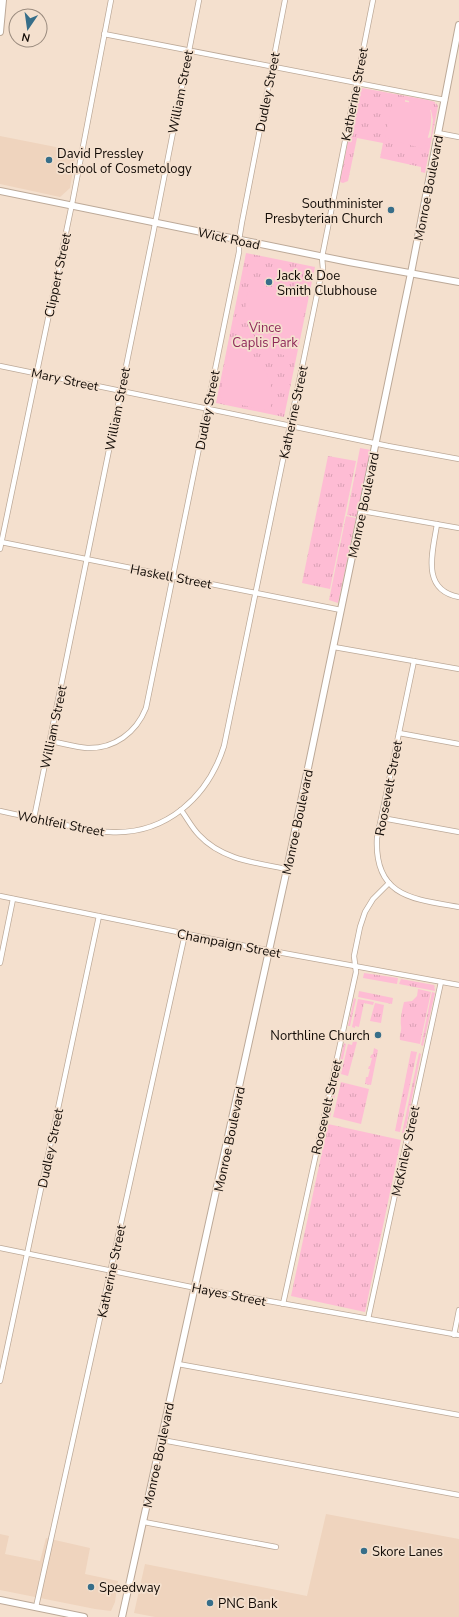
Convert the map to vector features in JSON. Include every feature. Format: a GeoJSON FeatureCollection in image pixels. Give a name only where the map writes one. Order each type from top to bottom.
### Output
{"type":"FeatureCollection","features":[{"type":"Feature","properties":{"kind":"street"},"geometry":{"type":"LineString","coordinates":[[0,32],[3,0]]}},
{"type":"Feature","properties":{"kind":"street","name":"Clippert Street"},"geometry":{"type":"LineString","coordinates":[[0,549],[72,205],[110,0]]}},
{"type":"Feature","properties":{"kind":"street","name":"William Street"},"geometry":{"type":"LineString","coordinates":[[34,818],[199,0]]}},
{"type":"Feature","properties":{"kind":"street","name":"Dudley Street"},"geometry":{"type":"LineString","coordinates":[[50,741],[85,748],[102,747],[122,739],[138,724],[144,714],[239,252],[238,240],[285,0]]}},
{"type":"Feature","properties":{"kind":"street","name":"Katherine Street"},"geometry":{"type":"LineString","coordinates":[[181,810],[200,792],[212,776],[224,746],[322,274],[322,257],[373,0]]}},
{"type":"Feature","properties":{"kind":"street","name":"Monroe Boulevard"},"geometry":{"type":"LineString","coordinates":[[122,1617],[270,951],[376,444],[438,133],[456,54],[459,25]]}},
{"type":"Feature","properties":{"kind":"street"},"geometry":{"type":"LineString","coordinates":[[104,34],[445,100]]}},
{"type":"Feature","properties":{"kind":"street"},"geometry":{"type":"LineString","coordinates":[[438,133],[459,137]]}},
{"type":"Feature","properties":{"kind":"street","name":"Wick Road"},"geometry":{"type":"LineString","coordinates":[[0,191],[322,257],[459,282]]}},
{"type":"Feature","properties":{"kind":"street","name":"Mary Street"},"geometry":{"type":"LineString","coordinates":[[0,366],[37,372],[120,391],[376,444],[459,459]]}},
{"type":"Feature","properties":{"kind":"street"},"geometry":{"type":"LineString","coordinates":[[362,511],[459,528]]}},
{"type":"Feature","properties":{"kind":"street"},"geometry":{"type":"LineString","coordinates":[[437,524],[430,564],[432,576],[440,588],[446,593],[459,597]]}},
{"type":"Feature","properties":{"kind":"street","name":"Haskell Street"},"geometry":{"type":"LineString","coordinates":[[1,542],[341,610]]}},
{"type":"Feature","properties":{"kind":"street"},"geometry":{"type":"LineString","coordinates":[[334,647],[459,669]]}},
{"type":"Feature","properties":{"kind":"street","name":"Roosevelt Street"},"geometry":{"type":"LineString","coordinates":[[283,1304],[356,972],[353,961],[360,927],[365,912],[373,899],[389,883],[382,873],[377,852],[382,818],[414,661]]}},
{"type":"Feature","properties":{"kind":"street"},"geometry":{"type":"LineString","coordinates":[[399,733],[459,744]]}},
{"type":"Feature","properties":{"kind":"street"},"geometry":{"type":"LineString","coordinates":[[181,810],[200,836],[213,847],[228,855],[287,869]]}},
{"type":"Feature","properties":{"kind":"street","name":"Wohlfeil Street"},"geometry":{"type":"LineString","coordinates":[[0,811],[97,831],[122,832],[154,825],[167,820],[181,810]]}},
{"type":"Feature","properties":{"kind":"street"},"geometry":{"type":"LineString","coordinates":[[382,818],[459,832]]}},
{"type":"Feature","properties":{"kind":"street"},"geometry":{"type":"LineString","coordinates":[[389,883],[397,891],[412,898],[459,907]]}},
{"type":"Feature","properties":{"kind":"street","name":"Champaign Street"},"geometry":{"type":"LineString","coordinates":[[0,896],[270,951],[459,985]]}},
{"type":"Feature","properties":{"kind":"street"},"geometry":{"type":"LineString","coordinates":[[0,963],[13,899]]}},
{"type":"Feature","properties":{"kind":"street","name":"Dudley Street"},"geometry":{"type":"LineString","coordinates":[[0,1381],[99,916]]}},
{"type":"Feature","properties":{"kind":"street","name":"Katherine Street"},"geometry":{"type":"LineString","coordinates":[[36,1607],[184,934]]}},
{"type":"Feature","properties":{"kind":"street","name":"McKinley Street"},"geometry":{"type":"LineString","coordinates":[[368,1320],[441,982]]}},
{"type":"Feature","properties":{"kind":"street","name":"Hayes Street"},"geometry":{"type":"LineString","coordinates":[[0,1248],[196,1288],[457,1335]]}},
{"type":"Feature","properties":{"kind":"street"},"geometry":{"type":"LineString","coordinates":[[457,1335],[459,1310]]}},
{"type":"Feature","properties":{"kind":"street"},"geometry":{"type":"LineString","coordinates":[[178,1364],[459,1415]]}},
{"type":"Feature","properties":{"kind":"street"},"geometry":{"type":"LineString","coordinates":[[162,1440],[459,1495]]}},
{"type":"Feature","properties":{"kind":"street"},"geometry":{"type":"LineString","coordinates":[[144,1522],[276,1547]]}},
{"type":"Feature","properties":{"kind":"street"},"geometry":{"type":"LineString","coordinates":[[0,1600],[84,1617]]}},
{"type":"Feature","properties":{"kind":"shaded area"},"geometry":{"type":"Polygon","coordinates":[[[0,136],[76,151],[70,188],[60,197],[0,184],[0,136]]]}},
{"type":"Feature","properties":{"kind":"shaded area"},"geometry":{"type":"Polygon","coordinates":[[[326,1514],[459,1539],[459,1617],[155,1617],[134,1613],[145,1564],[307,1596],[326,1514]]]}},
{"type":"Feature","properties":{"kind":"shaded area"},"geometry":{"type":"Polygon","coordinates":[[[0,1534],[9,1536],[5,1554],[40,1561],[46,1538],[90,1548],[85,1574],[118,1581],[115,1602],[111,1611],[0,1590],[0,1534]]]}},
{"type":"Feature","properties":{"kind":"green space"},"geometry":{"type":"Polygon","coordinates":[[[362,88],[428,100],[435,102],[435,105],[436,103],[438,106],[425,173],[421,172],[421,167],[380,158],[383,143],[357,138],[348,181],[343,183],[340,182],[358,90],[361,90],[362,88]],[[405,100],[405,103],[428,138],[431,137],[433,120],[431,110],[409,104],[409,101],[405,100]]]}},
{"type":"Feature","properties":{"kind":"green space"},"geometry":{"type":"Polygon","coordinates":[[[393,100],[428,105],[431,121],[424,149],[385,138],[393,100]]]}},
{"type":"Feature","properties":{"kind":"green space","name":"Vince Caplis Park"},"geometry":{"type":"Polygon","coordinates":[[[246,253],[315,267],[284,417],[216,403],[246,253]]]}},
{"type":"Feature","properties":{"kind":"green space"},"geometry":{"type":"Polygon","coordinates":[[[248,291],[271,292],[271,295],[298,298],[305,308],[293,358],[281,355],[262,343],[254,335],[246,315],[248,291]]]}},
{"type":"Feature","properties":{"kind":"green space"},"geometry":{"type":"Polygon","coordinates":[[[229,349],[241,352],[250,357],[264,370],[269,378],[271,388],[272,399],[270,411],[223,401],[220,396],[229,349]]]}},
{"type":"Feature","properties":{"kind":"green space"},"geometry":{"type":"Polygon","coordinates":[[[360,448],[371,450],[357,517],[347,515],[360,448]]]}},
{"type":"Feature","properties":{"kind":"green space"},"geometry":{"type":"Polygon","coordinates":[[[328,456],[356,461],[330,589],[302,583],[328,456]]]}},
{"type":"Feature","properties":{"kind":"green space"},"geometry":{"type":"Polygon","coordinates":[[[346,516],[356,518],[338,603],[329,600],[346,516]]]}},
{"type":"Feature","properties":{"kind":"green space"},"geometry":{"type":"Polygon","coordinates":[[[364,973],[398,978],[397,984],[363,978],[364,973]]]}},
{"type":"Feature","properties":{"kind":"green space"},"geometry":{"type":"Polygon","coordinates":[[[401,979],[434,985],[435,991],[399,984],[401,979]]]}},
{"type":"Feature","properties":{"kind":"green space"},"geometry":{"type":"Polygon","coordinates":[[[418,989],[431,992],[420,1044],[400,1040],[401,1017],[404,1002],[412,1001],[417,996],[418,989]]]}},
{"type":"Feature","properties":{"kind":"green space"},"geometry":{"type":"Polygon","coordinates":[[[359,991],[393,998],[392,1004],[358,997],[359,991]]]}},
{"type":"Feature","properties":{"kind":"green space"},"geometry":{"type":"Polygon","coordinates":[[[432,992],[435,993],[423,1046],[421,1045],[432,992]]]}},
{"type":"Feature","properties":{"kind":"green space"},"geometry":{"type":"Polygon","coordinates":[[[354,998],[356,999],[350,1026],[348,1026],[354,998]]]}},
{"type":"Feature","properties":{"kind":"green space"},"geometry":{"type":"Polygon","coordinates":[[[358,999],[374,1002],[373,1005],[364,1003],[359,1027],[355,1026],[355,1028],[352,1027],[358,999]]]}},
{"type":"Feature","properties":{"kind":"green space"},"geometry":{"type":"Polygon","coordinates":[[[375,1003],[384,1005],[381,1023],[370,1021],[375,1003]]]}},
{"type":"Feature","properties":{"kind":"green space"},"geometry":{"type":"Polygon","coordinates":[[[353,1041],[357,1042],[348,1076],[341,1074],[348,1044],[352,1045],[353,1041]]]}},
{"type":"Feature","properties":{"kind":"green space"},"geometry":{"type":"Polygon","coordinates":[[[344,1043],[346,1044],[340,1074],[337,1073],[344,1043]]]}},
{"type":"Feature","properties":{"kind":"green space"},"geometry":{"type":"Polygon","coordinates":[[[374,1048],[378,1050],[371,1085],[365,1084],[366,1077],[368,1077],[370,1069],[368,1069],[372,1058],[370,1058],[373,1054],[374,1048]]]}},
{"type":"Feature","properties":{"kind":"green space"},"geometry":{"type":"Polygon","coordinates":[[[411,1051],[417,1052],[400,1132],[395,1131],[411,1051]]]}},
{"type":"Feature","properties":{"kind":"green space"},"geometry":{"type":"Polygon","coordinates":[[[419,1053],[421,1054],[405,1132],[402,1133],[419,1053]]]}},
{"type":"Feature","properties":{"kind":"green space"},"geometry":{"type":"Polygon","coordinates":[[[336,1078],[339,1078],[330,1118],[328,1117],[336,1078]]]}},
{"type":"Feature","properties":{"kind":"green space"},"geometry":{"type":"Polygon","coordinates":[[[341,1082],[369,1089],[361,1124],[333,1117],[341,1082]]]}},
{"type":"Feature","properties":{"kind":"green space"},"geometry":{"type":"Polygon","coordinates":[[[328,1124],[401,1140],[365,1312],[291,1296],[328,1124]]]}},
{"type":"Feature","properties":{"kind":"place","name":"David Pressley School of Cosmetology"},"geometry":{"type":"Point","coordinates":[49,160]}},
{"type":"Feature","properties":{"kind":"place","name":"Southminister Presbyterian Church"},"geometry":{"type":"Point","coordinates":[391,210]}},
{"type":"Feature","properties":{"kind":"place","name":"Jack & Doe Smith Clubhouse"},"geometry":{"type":"Point","coordinates":[269,282]}},
{"type":"Feature","properties":{"kind":"place","name":"Northline Church"},"geometry":{"type":"Point","coordinates":[378,1035]}},
{"type":"Feature","properties":{"kind":"place","name":"Skore Lanes"},"geometry":{"type":"Point","coordinates":[364,1551]}},
{"type":"Feature","properties":{"kind":"place","name":"Speedway"},"geometry":{"type":"Point","coordinates":[91,1587]}},
{"type":"Feature","properties":{"kind":"place","name":"PNC Bank"},"geometry":{"type":"Point","coordinates":[210,1603]}}]}
